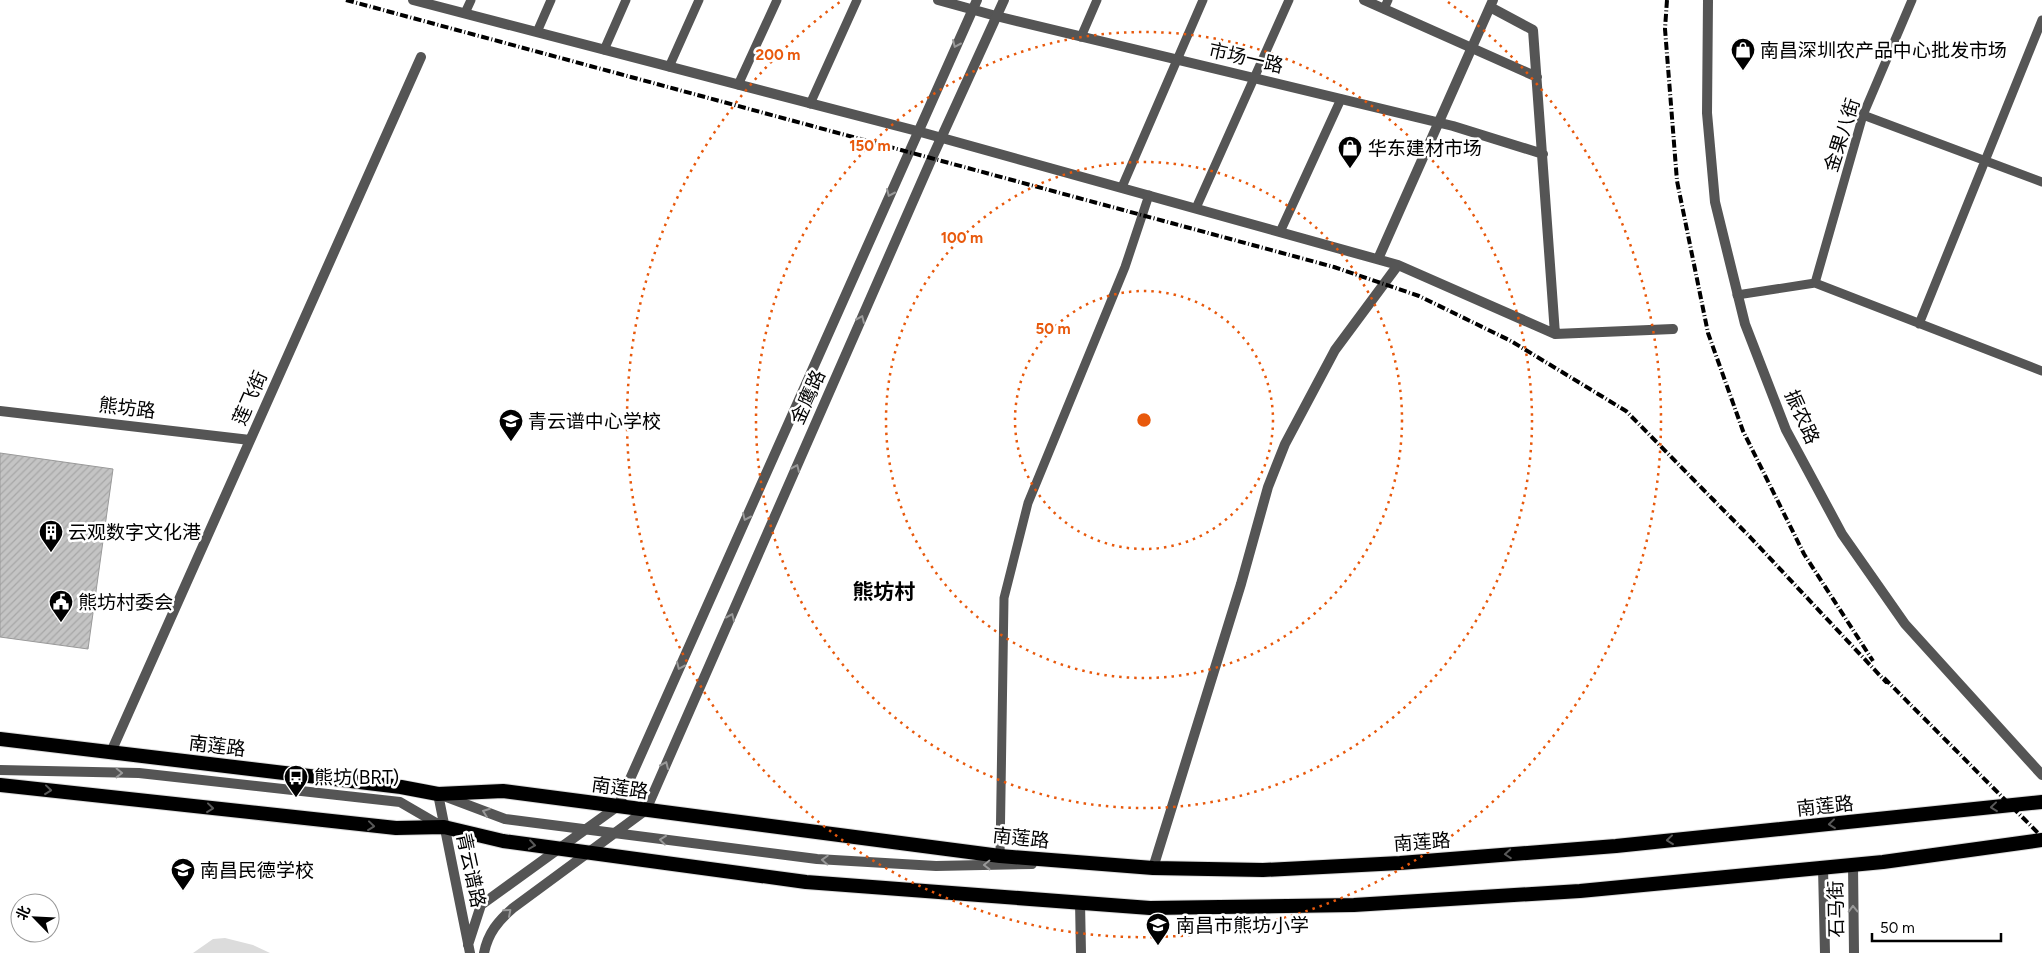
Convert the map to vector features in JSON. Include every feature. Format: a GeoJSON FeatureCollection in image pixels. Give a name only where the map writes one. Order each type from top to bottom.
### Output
{"type":"FeatureCollection","features":[{"type":"Feature","properties":{"kind":"highway","name":"南莲路"},"geometry":{"type":"LineString","coordinates":[[0,739],[401,787],[438,794],[503,791],[1000,856],[1153,868],[1263,870],[1400,863],[1616,846],[2042,802]]}},
{"type":"Feature","properties":{"kind":"highway"},"geometry":{"type":"LineString","coordinates":[[0,785],[396,828],[444,828],[504,841],[806,882],[1150,908],[1354,905],[1580,891],[1853,865],[2042,840]]}},
{"type":"Feature","properties":{"kind":"street"},"geometry":{"type":"LineString","coordinates":[[413,0],[917,131],[940,139],[1122,187],[1378,259],[1398,265],[1555,334],[1673,329]]}},
{"type":"Feature","properties":{"kind":"street","name":"市场一路"},"geometry":{"type":"LineString","coordinates":[[938,0],[974,5],[996,16],[1439,122],[1544,154]]}},
{"type":"Feature","properties":{"kind":"street","name":"金鹰路"},"geometry":{"type":"LineString","coordinates":[[646,810],[940,139],[1004,0]]}},
{"type":"Feature","properties":{"kind":"street"},"geometry":{"type":"LineString","coordinates":[[1364,0],[1386,4],[1472,48],[1537,77]]}},
{"type":"Feature","properties":{"kind":"street","name":"振农路"},"geometry":{"type":"LineString","coordinates":[[1708,0],[1707,113],[1715,202],[1745,324],[1786,430],[1842,534],[1905,624],[2042,775]]}},
{"type":"Feature","properties":{"kind":"street"},"geometry":{"type":"LineString","coordinates":[[1378,259],[1492,3],[1533,30],[1544,154],[1555,334]]}},
{"type":"Feature","properties":{"kind":"street","name":"金鹰路"},"geometry":{"type":"LineString","coordinates":[[618,806],[974,5]]}},
{"type":"Feature","properties":{"kind":"street","name":"莲飞街"},"geometry":{"type":"LineString","coordinates":[[111,752],[421,57]]}},
{"type":"Feature","properties":{"kind":"street"},"geometry":{"type":"LineString","coordinates":[[1153,868],[1241,584],[1268,487],[1286,444],[1335,350],[1398,265]]}},
{"type":"Feature","properties":{"kind":"street","name":"熊坊路"},"geometry":{"type":"LineString","coordinates":[[0,411],[250,440]]}},
{"type":"Feature","properties":{"kind":"street"},"geometry":{"type":"LineString","coordinates":[[0,770],[140,773],[400,802],[444,828]]}},
{"type":"Feature","properties":{"kind":"street"},"geometry":{"type":"LineString","coordinates":[[438,794],[505,819],[817,860],[936,866],[1088,863]]}},
{"type":"Feature","properties":{"kind":"street","name":"青云谱路"},"geometry":{"type":"LineString","coordinates":[[438,794],[469,949]]}},
{"type":"Feature","properties":{"kind":"street"},"geometry":{"type":"LineString","coordinates":[[469,949],[481,905],[618,806]]}},
{"type":"Feature","properties":{"kind":"street"},"geometry":{"type":"LineString","coordinates":[[484,953],[486,943],[496,923],[646,810]]}},
{"type":"Feature","properties":{"kind":"street","name":"石马街"},"geometry":{"type":"LineString","coordinates":[[1853,865],[1854,953]]}},
{"type":"Feature","properties":{"kind":"street","name":"石马街"},"geometry":{"type":"LineString","coordinates":[[1823,868],[1825,953]]}},
{"type":"Feature","properties":{"kind":"street"},"geometry":{"type":"LineString","coordinates":[[1080,902],[1081,953]]}},
{"type":"Feature","properties":{"kind":"lane"},"geometry":{"type":"LineString","coordinates":[[464,13],[471,0]]}},
{"type":"Feature","properties":{"kind":"lane"},"geometry":{"type":"LineString","coordinates":[[537,32],[551,0]]}},
{"type":"Feature","properties":{"kind":"lane"},"geometry":{"type":"LineString","coordinates":[[604,50],[626,0]]}},
{"type":"Feature","properties":{"kind":"lane"},"geometry":{"type":"LineString","coordinates":[[669,67],[699,0]]}},
{"type":"Feature","properties":{"kind":"lane"},"geometry":{"type":"LineString","coordinates":[[738,85],[777,0]]}},
{"type":"Feature","properties":{"kind":"lane"},"geometry":{"type":"LineString","coordinates":[[810,104],[857,0]]}},
{"type":"Feature","properties":{"kind":"lane"},"geometry":{"type":"LineString","coordinates":[[1081,37],[1097,0]]}},
{"type":"Feature","properties":{"kind":"lane"},"geometry":{"type":"LineString","coordinates":[[1122,187],[1204,0]]}},
{"type":"Feature","properties":{"kind":"lane"},"geometry":{"type":"LineString","coordinates":[[1196,208],[1289,0]]}},
{"type":"Feature","properties":{"kind":"lane","name":"金果八街"},"geometry":{"type":"LineString","coordinates":[[1815,283],[1863,115],[1912,0]]}},
{"type":"Feature","properties":{"kind":"lane"},"geometry":{"type":"LineString","coordinates":[[1919,324],[2042,20]]}},
{"type":"Feature","properties":{"kind":"lane"},"geometry":{"type":"LineString","coordinates":[[1280,232],[1341,99]]}},
{"type":"Feature","properties":{"kind":"lane"},"geometry":{"type":"LineString","coordinates":[[1863,115],[2042,182]]}},
{"type":"Feature","properties":{"kind":"lane"},"geometry":{"type":"LineString","coordinates":[[1000,856],[1004,598],[1028,503],[1125,267],[1149,195]]}},
{"type":"Feature","properties":{"kind":"lane"},"geometry":{"type":"LineString","coordinates":[[1738,295],[1815,283],[1919,324],[2041,367]]}},
{"type":"Feature","properties":{"kind":"shaded area"},"geometry":{"type":"Polygon","coordinates":[[[225,938],[253,945],[270,953],[193,953],[213,939],[225,938]]]}},
{"type":"Feature","properties":{"kind":"building","name":"云观数字文化港"},"geometry":{"type":"Polygon","coordinates":[[[0,453],[113,469],[88,649],[0,637],[0,453]]]}},
{"type":"Feature","properties":{"kind":"railway"},"geometry":{"type":"LineString","coordinates":[[346,0],[1334,267],[1419,296],[1511,341],[1626,411],[1750,537],[1887,683]]}},
{"type":"Feature","properties":{"kind":"railway"},"geometry":{"type":"LineString","coordinates":[[1667,0],[1665,29],[1677,181],[1708,333],[1743,431],[1804,554],[1873,661]]}},
{"type":"Feature","properties":{"kind":"railway"},"geometry":{"type":"LineString","coordinates":[[1884,678],[2042,837]]}},
{"type":"Feature","properties":{"kind":"place","name":"南昌深圳农产品中心批发市场"},"geometry":{"type":"Point","coordinates":[1743,71]}},
{"type":"Feature","properties":{"kind":"place","name":"华东建材市场"},"geometry":{"type":"Point","coordinates":[1350,169]}},
{"type":"Feature","properties":{"kind":"place","name":"青云谱中心学校"},"geometry":{"type":"Point","coordinates":[511,442]}},
{"type":"Feature","properties":{"kind":"place","name":"云观数字文化港"},"geometry":{"type":"Point","coordinates":[51,553]}},
{"type":"Feature","properties":{"kind":"place","name":"熊坊村委会"},"geometry":{"type":"Point","coordinates":[61,623]}},
{"type":"Feature","properties":{"kind":"place","name":"熊坊(BRT)"},"geometry":{"type":"Point","coordinates":[296,798]}},
{"type":"Feature","properties":{"kind":"place","name":"南昌民德学校"},"geometry":{"type":"Point","coordinates":[183,891]}},
{"type":"Feature","properties":{"kind":"place","name":"南昌市熊坊小学"},"geometry":{"type":"Point","coordinates":[1158,946]}},
{"type":"Feature","properties":{"kind":"district","name":"熊坊村"},"geometry":{"type":"Point","coordinates":[884,591]}}]}
